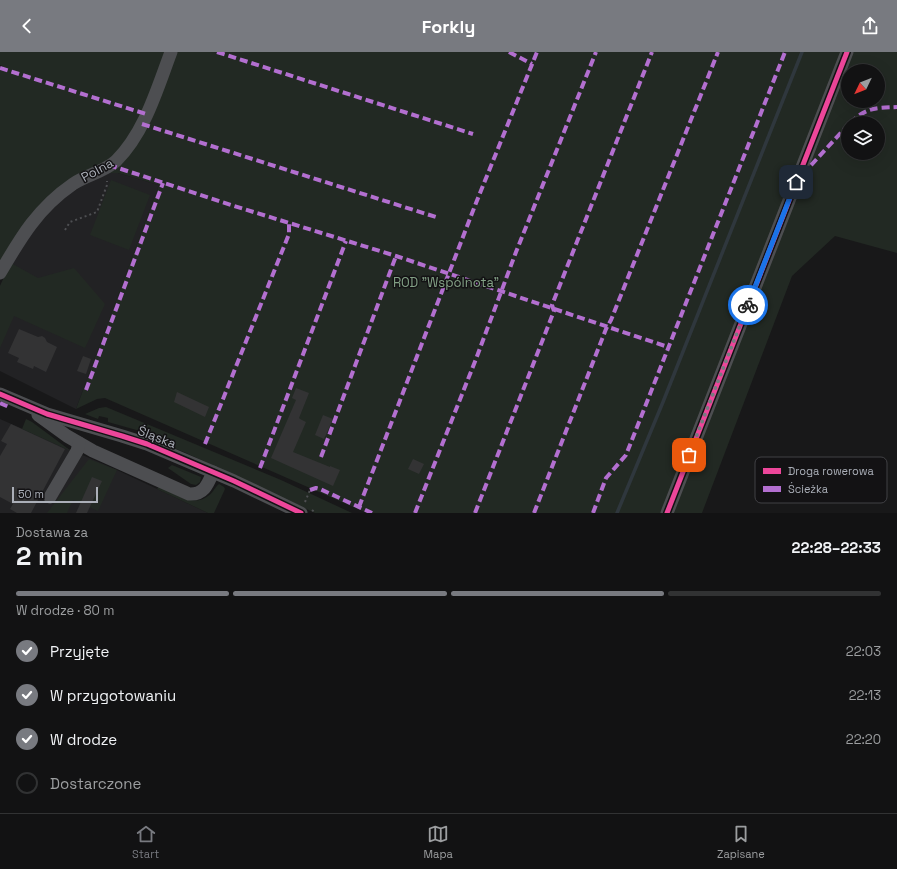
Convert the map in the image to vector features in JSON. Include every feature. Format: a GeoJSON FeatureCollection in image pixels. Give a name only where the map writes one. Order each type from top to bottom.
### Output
{"type":"FeatureCollection","features":[{"type":"Feature","properties":{"kind":"street","name":"Polna"},"geometry":{"type":"LineString","coordinates":[[0,273],[27,229],[50,202],[84,177],[106,168],[120,157],[142,124],[171,52]]}},
{"type":"Feature","properties":{"kind":"street"},"geometry":{"type":"LineString","coordinates":[[667,513],[847,52]]}},
{"type":"Feature","properties":{"kind":"street","name":"Śląska"},"geometry":{"type":"LineString","coordinates":[[0,394],[27,407],[129,438],[302,510]]}},
{"type":"Feature","properties":{"kind":"street"},"geometry":{"type":"LineString","coordinates":[[27,407],[67,436],[93,451],[189,494],[197,493],[205,489],[213,472]]}},
{"type":"Feature","properties":{"kind":"street"},"geometry":{"type":"LineString","coordinates":[[50,497],[79,443]]}},
{"type":"Feature","properties":{"kind":"path"},"geometry":{"type":"LineString","coordinates":[[65,230],[70,222],[97,212],[107,185],[106,168]]}},
{"type":"Feature","properties":{"kind":"path"},"geometry":{"type":"LineString","coordinates":[[302,510],[310,490]]}},
{"type":"Feature","properties":{"kind":"shaded area"},"geometry":{"type":"Polygon","coordinates":[[[104,173],[118,173],[159,185],[76,409],[0,371],[0,286],[18,246],[54,203],[104,173]]]}},
{"type":"Feature","properties":{"kind":"shaded area"},"geometry":{"type":"Polygon","coordinates":[[[0,419],[117,470],[208,513],[0,513],[0,419]]]}},
{"type":"Feature","properties":{"kind":"green space","name":"ROD \"Wspólnota\""},"geometry":{"type":"Polygon","coordinates":[[[0,52],[897,52],[897,253],[835,236],[792,276],[702,513],[367,513],[105,398],[97,399],[76,409],[159,185],[118,173],[104,173],[66,193],[0,264],[0,70],[2,71],[3,66],[0,65],[0,52]]]}},
{"type":"Feature","properties":{"kind":"green space"},"geometry":{"type":"Polygon","coordinates":[[[111,180],[150,195],[129,250],[90,235],[111,180]]]}},
{"type":"Feature","properties":{"kind":"green space"},"geometry":{"type":"Polygon","coordinates":[[[11,263],[38,278],[74,268],[105,304],[85,348],[14,316],[0,348],[0,286],[11,263]]]}},
{"type":"Feature","properties":{"kind":"green space"},"geometry":{"type":"Polygon","coordinates":[[[106,407],[281,480],[352,513],[315,513],[184,452],[139,435],[140,431],[108,422],[108,418],[99,416],[98,419],[85,414],[99,408],[106,407]]]}},
{"type":"Feature","properties":{"kind":"green space"},"geometry":{"type":"Polygon","coordinates":[[[26,419],[32,422],[71,451],[22,429],[26,419]]]}},
{"type":"Feature","properties":{"kind":"green space"},"geometry":{"type":"Polygon","coordinates":[[[89,459],[117,470],[98,511],[73,500],[67,513],[47,513],[89,459]]]}},
{"type":"Feature","properties":{"kind":"green space"},"geometry":{"type":"Polygon","coordinates":[[[172,465],[201,477],[200,482],[196,485],[191,484],[168,468],[172,465]]]}},
{"type":"Feature","properties":{"kind":"green space"},"geometry":{"type":"Polygon","coordinates":[[[219,484],[225,489],[214,513],[208,513],[157,489],[159,486],[184,498],[196,500],[210,495],[219,484]]]}},
{"type":"Feature","properties":{"kind":"building"},"geometry":{"type":"Polygon","coordinates":[[[19,329],[38,337],[42,336],[47,342],[57,347],[46,372],[34,366],[33,369],[17,362],[19,358],[8,353],[19,329]]]}},
{"type":"Feature","properties":{"kind":"building"},"geometry":{"type":"Polygon","coordinates":[[[83,356],[91,359],[86,374],[77,371],[83,356]]]}},
{"type":"Feature","properties":{"kind":"building"},"geometry":{"type":"Polygon","coordinates":[[[296,388],[309,393],[299,418],[306,422],[293,452],[340,470],[333,486],[271,458],[296,400],[292,398],[296,388]]]}},
{"type":"Feature","properties":{"kind":"building"},"geometry":{"type":"Polygon","coordinates":[[[177,392],[209,407],[205,417],[174,402],[177,392]]]}},
{"type":"Feature","properties":{"kind":"building"},"geometry":{"type":"Polygon","coordinates":[[[323,415],[333,419],[324,439],[315,435],[323,415]]]}},
{"type":"Feature","properties":{"kind":"building"},"geometry":{"type":"Polygon","coordinates":[[[11,424],[65,449],[31,513],[17,513],[10,509],[13,504],[0,497],[0,456],[7,444],[1,441],[11,424]]]}},
{"type":"Feature","properties":{"kind":"building"},"geometry":{"type":"Polygon","coordinates":[[[413,459],[424,464],[419,474],[408,469],[413,459]]]}},
{"type":"Feature","properties":{"kind":"building"},"geometry":{"type":"Polygon","coordinates":[[[92,477],[102,481],[87,513],[76,513],[92,477]]]}},
{"type":"Feature","properties":{"kind":"waterway"},"geometry":{"type":"LineString","coordinates":[[617,513],[663,402],[802,52]]}},
{"type":"Feature","properties":{"kind":"marked path"},"geometry":{"type":"LineString","coordinates":[[217,52],[473,134]]}},
{"type":"Feature","properties":{"kind":"marked path"},"geometry":{"type":"LineString","coordinates":[[509,52],[532,64]]}},
{"type":"Feature","properties":{"kind":"marked path"},"geometry":{"type":"LineString","coordinates":[[359,507],[476,203],[537,52]]}},
{"type":"Feature","properties":{"kind":"marked path"},"geometry":{"type":"LineString","coordinates":[[415,513],[476,359],[516,252],[596,52]]}},
{"type":"Feature","properties":{"kind":"marked path"},"geometry":{"type":"LineString","coordinates":[[475,513],[554,311],[552,305],[652,52]]}},
{"type":"Feature","properties":{"kind":"marked path"},"geometry":{"type":"LineString","coordinates":[[534,513],[606,329],[611,320],[718,52]]}},
{"type":"Feature","properties":{"kind":"marked path"},"geometry":{"type":"LineString","coordinates":[[593,513],[606,478],[626,455],[785,52]]}},
{"type":"Feature","properties":{"kind":"marked path"},"geometry":{"type":"LineString","coordinates":[[0,68],[146,114]]}},
{"type":"Feature","properties":{"kind":"marked path"},"geometry":{"type":"LineString","coordinates":[[858,116],[872,109],[897,107]]}},
{"type":"Feature","properties":{"kind":"marked path"},"geometry":{"type":"LineString","coordinates":[[142,124],[439,218]]}},
{"type":"Feature","properties":{"kind":"marked path"},"geometry":{"type":"LineString","coordinates":[[803,174],[841,133]]}},
{"type":"Feature","properties":{"kind":"marked path"},"geometry":{"type":"LineString","coordinates":[[109,165],[231,205],[396,256],[668,347]]}},
{"type":"Feature","properties":{"kind":"marked path"},"geometry":{"type":"LineString","coordinates":[[86,390],[163,183]]}},
{"type":"Feature","properties":{"kind":"marked path"},"geometry":{"type":"LineString","coordinates":[[205,444],[289,234],[289,223]]}},
{"type":"Feature","properties":{"kind":"marked path"},"geometry":{"type":"LineString","coordinates":[[260,468],[346,241]]}},
{"type":"Feature","properties":{"kind":"marked path"},"geometry":{"type":"LineString","coordinates":[[321,457],[396,256]]}},
{"type":"Feature","properties":{"kind":"marked path"},"geometry":{"type":"LineString","coordinates":[[0,403],[9,407]]}},
{"type":"Feature","properties":{"kind":"marked path"},"geometry":{"type":"LineString","coordinates":[[310,490],[316,488],[320,489],[372,513]]}},
{"type":"Feature","properties":{"kind":"cycle path"},"geometry":{"type":"LineString","coordinates":[[667,513],[847,52]]}},
{"type":"Feature","properties":{"kind":"cycle path"},"geometry":{"type":"LineString","coordinates":[[0,394],[47,414],[147,444],[234,481],[301,513]]}},
{"type":"Feature","properties":{"kind":"way so far"},"geometry":{"type":"LineString","coordinates":[[689,455],[748,305]]}},
{"type":"Feature","properties":{"kind":"route"},"geometry":{"type":"LineString","coordinates":[[748,305],[796,182]]}}]}
